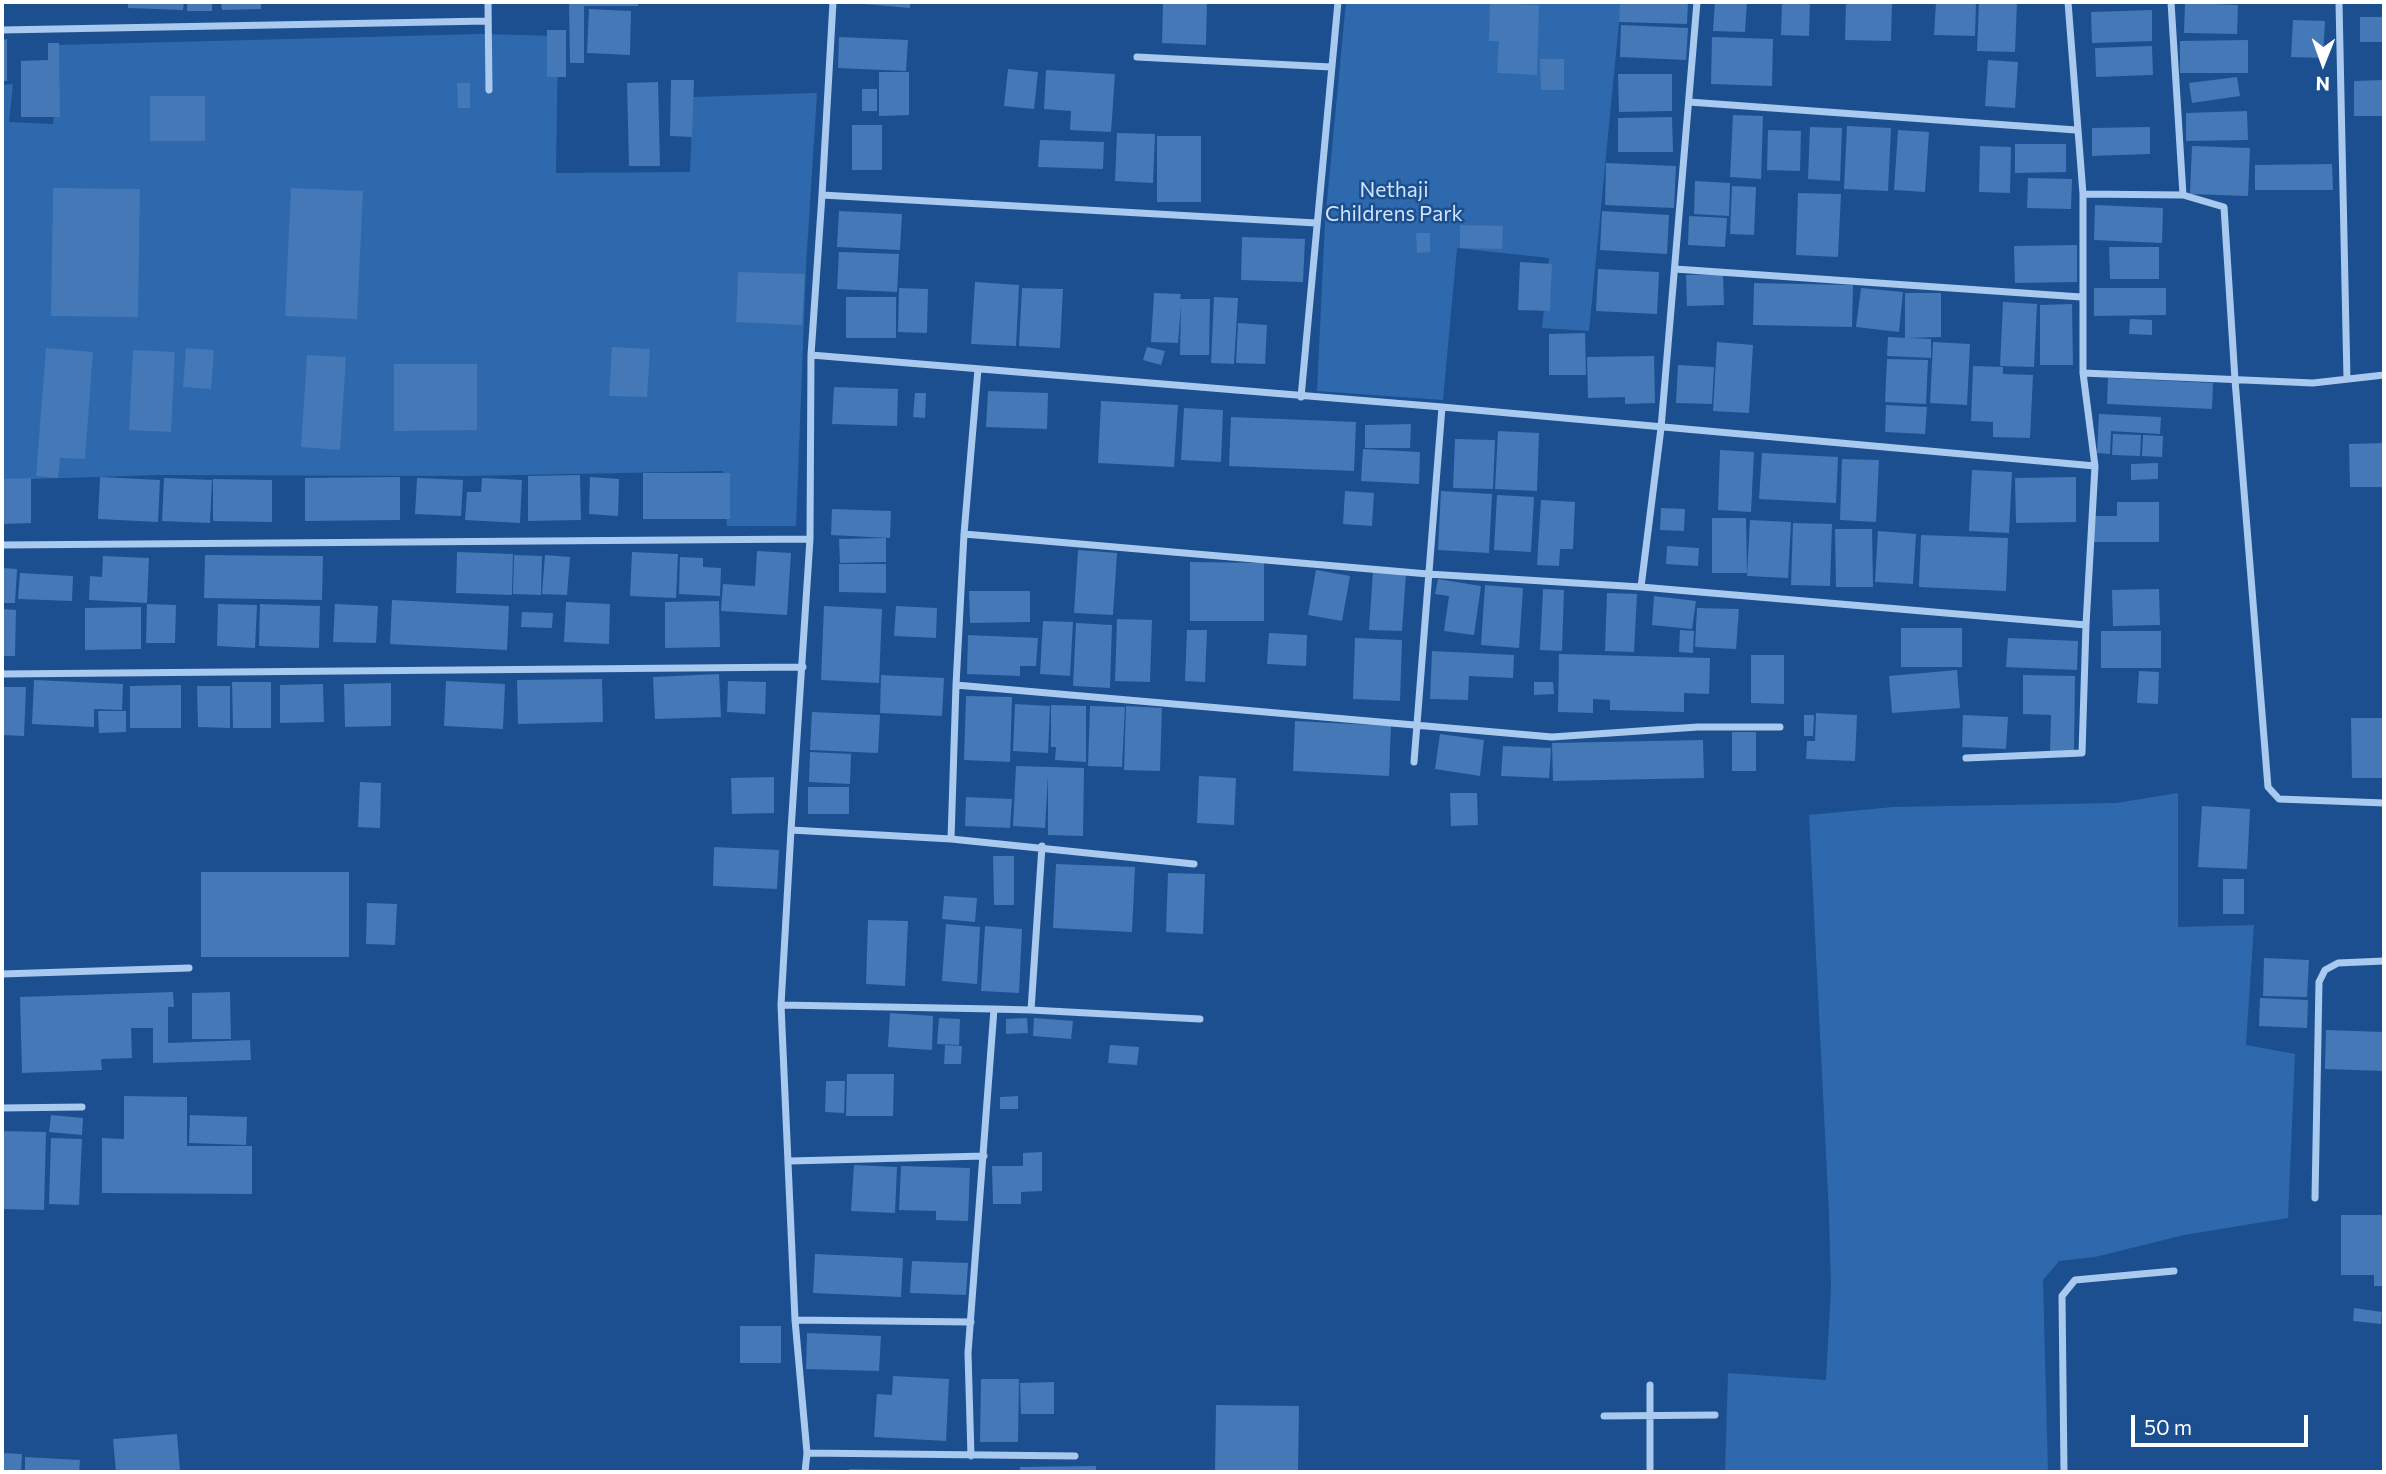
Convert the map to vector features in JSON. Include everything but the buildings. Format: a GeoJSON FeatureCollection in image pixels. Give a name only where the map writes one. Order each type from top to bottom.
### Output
{"type":"FeatureCollection","features":[{"type":"Feature","properties":{"kind":"street"},"geometry":{"type":"LineString","coordinates":[[488,2],[489,90]]}},
{"type":"Feature","properties":{"kind":"street"},"geometry":{"type":"LineString","coordinates":[[805,1472],[807,1453],[795,1320],[781,1005],[810,539],[811,355],[833,2]]}},
{"type":"Feature","properties":{"kind":"street"},"geometry":{"type":"LineString","coordinates":[[1301,397],[1338,2]]}},
{"type":"Feature","properties":{"kind":"street"},"geometry":{"type":"LineString","coordinates":[[1642,587],[1661,428],[1698,2]]}},
{"type":"Feature","properties":{"kind":"street"},"geometry":{"type":"LineString","coordinates":[[1966,758],[2082,752],[2095,466],[2083,373],[2083,194],[2068,2]]}},
{"type":"Feature","properties":{"kind":"street"},"geometry":{"type":"LineString","coordinates":[[2171,2],[2183,195]]}},
{"type":"Feature","properties":{"kind":"street"},"geometry":{"type":"LineString","coordinates":[[2339,2],[2347,379]]}},
{"type":"Feature","properties":{"kind":"street"},"geometry":{"type":"LineString","coordinates":[[2,30],[488,21]]}},
{"type":"Feature","properties":{"kind":"street"},"geometry":{"type":"LineString","coordinates":[[1137,57],[1331,67]]}},
{"type":"Feature","properties":{"kind":"street"},"geometry":{"type":"LineString","coordinates":[[1689,102],[2076,130]]}},
{"type":"Feature","properties":{"kind":"street"},"geometry":{"type":"LineString","coordinates":[[2083,194],[2183,195],[2224,207],[2235,380],[2268,787],[2279,799],[2384,803]]}},
{"type":"Feature","properties":{"kind":"street"},"geometry":{"type":"LineString","coordinates":[[822,195],[1316,223]]}},
{"type":"Feature","properties":{"kind":"street"},"geometry":{"type":"LineString","coordinates":[[1675,269],[2081,298]]}},
{"type":"Feature","properties":{"kind":"street"},"geometry":{"type":"LineString","coordinates":[[811,355],[1442,407],[2095,466]]}},
{"type":"Feature","properties":{"kind":"street"},"geometry":{"type":"LineString","coordinates":[[951,839],[964,534],[978,369]]}},
{"type":"Feature","properties":{"kind":"street"},"geometry":{"type":"LineString","coordinates":[[2083,373],[2313,383],[2384,375]]}},
{"type":"Feature","properties":{"kind":"street"},"geometry":{"type":"LineString","coordinates":[[1414,762],[1442,407]]}},
{"type":"Feature","properties":{"kind":"street"},"geometry":{"type":"LineString","coordinates":[[964,534],[1428,574],[1642,587],[2087,625]]}},
{"type":"Feature","properties":{"kind":"street"},"geometry":{"type":"LineString","coordinates":[[2,545],[810,539]]}},
{"type":"Feature","properties":{"kind":"street"},"geometry":{"type":"LineString","coordinates":[[2,674],[803,667]]}},
{"type":"Feature","properties":{"kind":"street"},"geometry":{"type":"LineString","coordinates":[[956,685],[1552,737],[1699,727],[1780,727]]}},
{"type":"Feature","properties":{"kind":"street"},"geometry":{"type":"LineString","coordinates":[[791,830],[1042,846],[1195,864]]}},
{"type":"Feature","properties":{"kind":"street"},"geometry":{"type":"LineString","coordinates":[[1031,1010],[1042,846]]}},
{"type":"Feature","properties":{"kind":"street"},"geometry":{"type":"LineString","coordinates":[[2315,1198],[2319,982],[2325,970],[2337,963],[2384,961]]}},
{"type":"Feature","properties":{"kind":"street"},"geometry":{"type":"LineString","coordinates":[[2,974],[189,968]]}},
{"type":"Feature","properties":{"kind":"street"},"geometry":{"type":"LineString","coordinates":[[781,1005],[1031,1010],[1200,1019]]}},
{"type":"Feature","properties":{"kind":"street"},"geometry":{"type":"LineString","coordinates":[[971,1456],[968,1353],[985,1156],[994,1009]]}},
{"type":"Feature","properties":{"kind":"street"},"geometry":{"type":"LineString","coordinates":[[2,1108],[82,1107]]}},
{"type":"Feature","properties":{"kind":"street"},"geometry":{"type":"LineString","coordinates":[[790,1161],[985,1156]]}},
{"type":"Feature","properties":{"kind":"street"},"geometry":{"type":"LineString","coordinates":[[2064,1472],[2062,1296],[2076,1280],[2174,1271]]}},
{"type":"Feature","properties":{"kind":"street"},"geometry":{"type":"LineString","coordinates":[[795,1320],[971,1322]]}},
{"type":"Feature","properties":{"kind":"street"},"geometry":{"type":"LineString","coordinates":[[1650,1385],[1650,1472]]}},
{"type":"Feature","properties":{"kind":"street"},"geometry":{"type":"LineString","coordinates":[[1604,1416],[1715,1415]]}},
{"type":"Feature","properties":{"kind":"street"},"geometry":{"type":"LineString","coordinates":[[807,1453],[1075,1456]]}},
{"type":"Feature","properties":{"kind":"green space","name":"Nethaji Childrens Park"},"geometry":{"type":"Polygon","coordinates":[[[1346,2],[1621,2],[1589,331],[1542,328],[1549,258],[1457,248],[1443,400],[1317,391],[1325,222],[1346,2]]]}},
{"type":"Feature","properties":{"kind":"green space"},"geometry":{"type":"Polygon","coordinates":[[[481,34],[558,36],[556,173],[690,172],[693,97],[817,93],[806,266],[796,526],[727,526],[723,471],[467,476],[158,475],[2,480],[2,85],[13,84],[9,122],[53,124],[58,45],[481,34]]]}},
{"type":"Feature","properties":{"kind":"green space"},"geometry":{"type":"Polygon","coordinates":[[[2178,793],[2178,927],[2254,925],[2246,1045],[2295,1054],[2288,1218],[2184,1235],[2095,1257],[2059,1261],[2043,1280],[2048,1472],[1725,1472],[1728,1373],[1826,1380],[1831,1288],[1829,1214],[1809,815],[1893,807],[2116,803],[2178,793]]]}}]}
